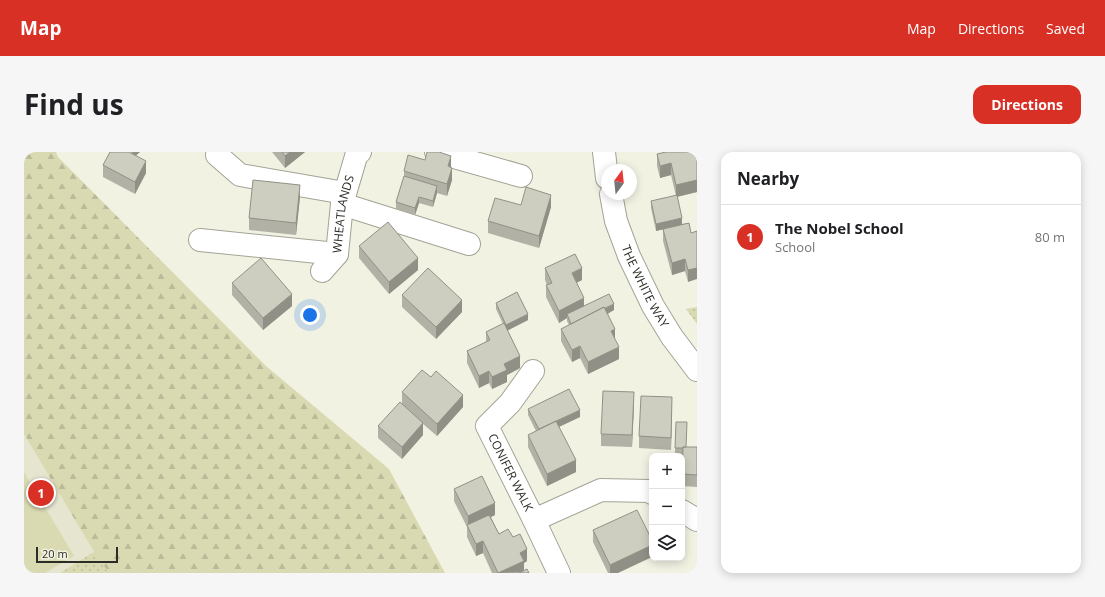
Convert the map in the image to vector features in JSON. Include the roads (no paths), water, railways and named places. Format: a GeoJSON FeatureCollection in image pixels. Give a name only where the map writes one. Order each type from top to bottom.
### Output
{"type":"FeatureCollection","features":[{"type":"Feature","properties":{"kind":"street","name":"WHEATLANDS"},"geometry":{"type":"LineString","coordinates":[[322,271],[337,254],[344,199],[358,152]]}},
{"type":"Feature","properties":{"kind":"street"},"geometry":{"type":"LineString","coordinates":[[436,152],[521,176]]}},
{"type":"Feature","properties":{"kind":"street"},"geometry":{"type":"LineString","coordinates":[[604,152],[605,164]]}},
{"type":"Feature","properties":{"kind":"street"},"geometry":{"type":"LineString","coordinates":[[217,155],[240,175],[344,199],[469,244]]}},
{"type":"Feature","properties":{"kind":"street","name":"THE WHITE WAY"},"geometry":{"type":"LineString","coordinates":[[611,200],[616,221],[629,256],[653,306],[672,337],[697,370]]}},
{"type":"Feature","properties":{"kind":"street"},"geometry":{"type":"LineString","coordinates":[[200,240],[337,254]]}},
{"type":"Feature","properties":{"kind":"street","name":"CONIFER WALK"},"geometry":{"type":"LineString","coordinates":[[533,371],[510,403],[487,426],[560,573]]}},
{"type":"Feature","properties":{"kind":"street","name":"CONIFER WALK"},"geometry":{"type":"LineString","coordinates":[[534,520],[602,490],[649,491]]}},
{"type":"Feature","properties":{"kind":"street"},"geometry":{"type":"LineString","coordinates":[[685,513],[697,520]]}},
{"type":"Feature","properties":{"kind":"place","name":"The Nobel School"},"geometry":{"type":"Point","coordinates":[41,493]}}]}
